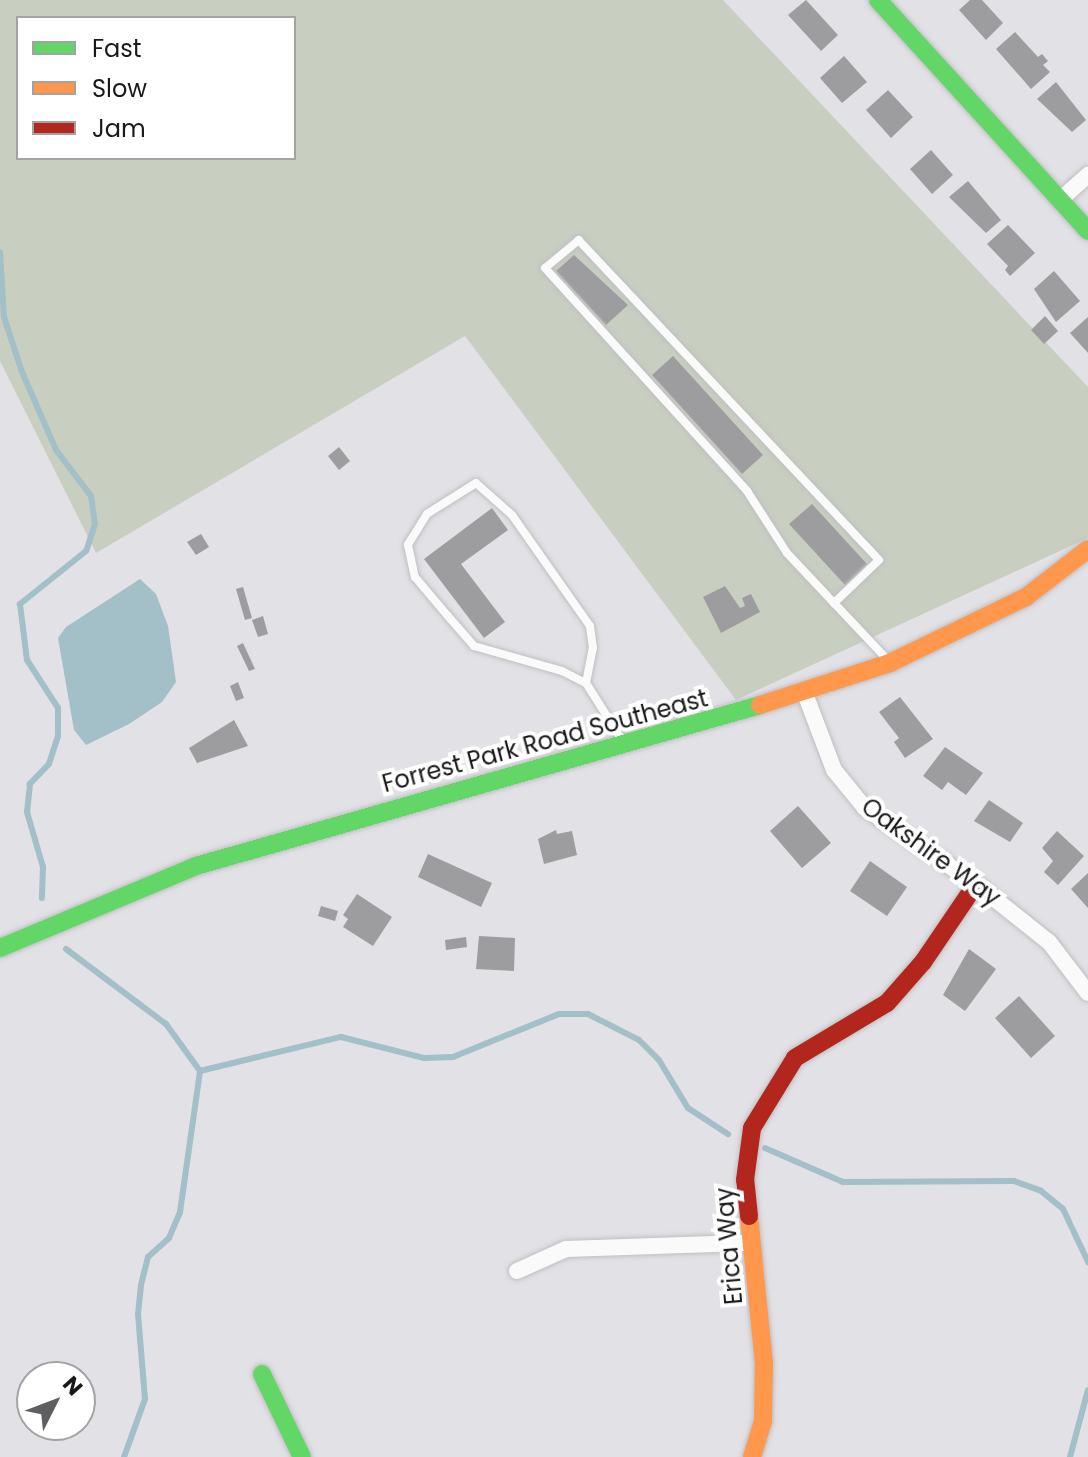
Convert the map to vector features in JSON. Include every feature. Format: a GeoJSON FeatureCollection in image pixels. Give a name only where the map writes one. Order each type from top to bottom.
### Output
{"type":"FeatureCollection","features":[{"type":"Feature","properties":{"kind":"street"},"geometry":{"type":"LineString","coordinates":[[878,0],[1088,231]]}},
{"type":"Feature","properties":{"kind":"street"},"geometry":{"type":"LineString","coordinates":[[1060,200],[1088,175]]}},
{"type":"Feature","properties":{"kind":"street","name":"Forrest Park Road Southeast"},"geometry":{"type":"LineString","coordinates":[[0,948],[196,866],[625,744],[890,663],[1026,597],[1088,549]]}},
{"type":"Feature","properties":{"kind":"street","name":"Oakshire Way"},"geometry":{"type":"LineString","coordinates":[[804,691],[834,770],[865,808],[976,884],[1049,942],[1088,993]]}},
{"type":"Feature","properties":{"kind":"street","name":"Erica Way"},"geometry":{"type":"LineString","coordinates":[[752,1457],[763,1421],[764,1363],[745,1180],[752,1128],[795,1058],[887,1003],[923,962],[976,884]]}},
{"type":"Feature","properties":{"kind":"street"},"geometry":{"type":"LineString","coordinates":[[517,1271],[566,1249],[751,1243]]}},
{"type":"Feature","properties":{"kind":"street"},"geometry":{"type":"LineString","coordinates":[[262,1374],[302,1457]]}},
{"type":"Feature","properties":{"kind":"lane"},"geometry":{"type":"LineString","coordinates":[[834,603],[879,560],[579,240],[545,268],[747,491],[787,553],[890,663]]}},
{"type":"Feature","properties":{"kind":"lane"},"geometry":{"type":"LineString","coordinates":[[586,683],[593,648],[590,626],[572,593],[512,515],[476,483],[427,514],[408,545],[415,577],[474,646],[562,671],[586,683],[625,744]]}},
{"type":"Feature","properties":{"kind":"shaded area"},"geometry":{"type":"Polygon","coordinates":[[[0,0],[723,0],[1088,387],[1088,538],[736,700],[465,336],[96,553],[0,361],[0,0]]]}},
{"type":"Feature","properties":{"kind":"water"},"geometry":{"type":"Polygon","coordinates":[[[140,579],[156,594],[168,626],[176,682],[162,702],[129,724],[86,745],[74,730],[58,638],[66,627],[140,579]]]}},
{"type":"Feature","properties":{"kind":"building"},"geometry":{"type":"Polygon","coordinates":[[[806,0],[838,35],[821,51],[788,15],[806,0]]]}},
{"type":"Feature","properties":{"kind":"building"},"geometry":{"type":"Polygon","coordinates":[[[970,0],[982,0],[1003,23],[986,40],[959,10],[970,0]]]}},
{"type":"Feature","properties":{"kind":"building"},"geometry":{"type":"Polygon","coordinates":[[[1015,32],[1038,57],[1042,54],[1048,61],[1043,65],[1050,72],[1031,89],[996,49],[1015,32]]]}},
{"type":"Feature","properties":{"kind":"building"},"geometry":{"type":"Polygon","coordinates":[[[844,56],[867,82],[842,103],[820,78],[844,56]]]}},
{"type":"Feature","properties":{"kind":"building"},"geometry":{"type":"Polygon","coordinates":[[[1056,82],[1086,120],[1072,132],[1037,99],[1056,82]]]}},
{"type":"Feature","properties":{"kind":"building"},"geometry":{"type":"Polygon","coordinates":[[[888,90],[913,117],[891,138],[866,110],[888,90]]]}},
{"type":"Feature","properties":{"kind":"building"},"geometry":{"type":"Polygon","coordinates":[[[931,150],[953,175],[932,194],[910,169],[931,150]]]}},
{"type":"Feature","properties":{"kind":"building"},"geometry":{"type":"Polygon","coordinates":[[[968,181],[1001,220],[986,233],[949,197],[968,181]]]}},
{"type":"Feature","properties":{"kind":"building"},"geometry":{"type":"Polygon","coordinates":[[[1008,225],[1035,253],[1010,276],[1005,270],[1008,266],[987,244],[1008,225]]]}},
{"type":"Feature","properties":{"kind":"building"},"geometry":{"type":"Polygon","coordinates":[[[574,255],[628,305],[606,325],[556,271],[574,255]]]}},
{"type":"Feature","properties":{"kind":"building"},"geometry":{"type":"Polygon","coordinates":[[[1054,271],[1080,301],[1056,322],[1034,289],[1054,271]]]}},
{"type":"Feature","properties":{"kind":"building"},"geometry":{"type":"Polygon","coordinates":[[[1045,316],[1058,331],[1044,344],[1031,330],[1045,316]]]}},
{"type":"Feature","properties":{"kind":"building"},"geometry":{"type":"Polygon","coordinates":[[[1088,317],[1088,353],[1070,333],[1088,317]]]}},
{"type":"Feature","properties":{"kind":"building"},"geometry":{"type":"Polygon","coordinates":[[[673,356],[763,455],[742,474],[652,375],[673,356]]]}},
{"type":"Feature","properties":{"kind":"building"},"geometry":{"type":"Polygon","coordinates":[[[339,447],[350,461],[339,470],[328,456],[339,447]]]}},
{"type":"Feature","properties":{"kind":"building"},"geometry":{"type":"Polygon","coordinates":[[[812,504],[867,564],[845,585],[789,524],[812,504]]]}},
{"type":"Feature","properties":{"kind":"building"},"geometry":{"type":"Polygon","coordinates":[[[492,508],[508,530],[461,564],[505,622],[484,638],[424,559],[492,508]]]}},
{"type":"Feature","properties":{"kind":"building"},"geometry":{"type":"Polygon","coordinates":[[[201,534],[209,547],[196,555],[187,542],[201,534]]]}},
{"type":"Feature","properties":{"kind":"building"},"geometry":{"type":"Polygon","coordinates":[[[725,586],[740,608],[745,606],[742,598],[751,594],[760,612],[721,633],[703,597],[725,586]]]}},
{"type":"Feature","properties":{"kind":"building"},"geometry":{"type":"Polygon","coordinates":[[[243,587],[252,618],[245,620],[236,589],[243,587]]]}},
{"type":"Feature","properties":{"kind":"building"},"geometry":{"type":"Polygon","coordinates":[[[263,616],[268,634],[258,637],[252,620],[263,616]]]}},
{"type":"Feature","properties":{"kind":"building"},"geometry":{"type":"Polygon","coordinates":[[[243,643],[255,669],[249,671],[237,646],[243,643]]]}},
{"type":"Feature","properties":{"kind":"building"},"geometry":{"type":"Polygon","coordinates":[[[238,682],[244,698],[236,701],[230,686],[238,682]]]}},
{"type":"Feature","properties":{"kind":"building"},"geometry":{"type":"Polygon","coordinates":[[[900,697],[933,739],[905,758],[894,742],[899,738],[879,712],[900,697]]]}},
{"type":"Feature","properties":{"kind":"building"},"geometry":{"type":"Polygon","coordinates":[[[234,720],[248,746],[197,763],[189,748],[234,720]]]}},
{"type":"Feature","properties":{"kind":"building"},"geometry":{"type":"Polygon","coordinates":[[[945,747],[983,773],[966,795],[948,782],[942,790],[923,776],[945,747]]]}},
{"type":"Feature","properties":{"kind":"building"},"geometry":{"type":"Polygon","coordinates":[[[989,800],[1023,823],[1010,842],[974,821],[989,800]]]}},
{"type":"Feature","properties":{"kind":"building"},"geometry":{"type":"Polygon","coordinates":[[[798,806],[831,843],[802,868],[770,831],[798,806]]]}},
{"type":"Feature","properties":{"kind":"building"},"geometry":{"type":"Polygon","coordinates":[[[556,830],[557,834],[572,831],[577,855],[544,864],[538,839],[556,830]]]}},
{"type":"Feature","properties":{"kind":"building"},"geometry":{"type":"Polygon","coordinates":[[[1057,831],[1084,856],[1058,885],[1044,872],[1053,861],[1042,848],[1057,831]]]}},
{"type":"Feature","properties":{"kind":"building"},"geometry":{"type":"Polygon","coordinates":[[[428,854],[492,883],[481,907],[418,877],[428,854]]]}},
{"type":"Feature","properties":{"kind":"building"},"geometry":{"type":"Polygon","coordinates":[[[870,861],[907,887],[887,916],[850,891],[870,861]]]}},
{"type":"Feature","properties":{"kind":"building"},"geometry":{"type":"Polygon","coordinates":[[[1088,873],[1088,908],[1071,889],[1088,873]]]}},
{"type":"Feature","properties":{"kind":"building"},"geometry":{"type":"Polygon","coordinates":[[[357,894],[392,917],[373,946],[343,927],[348,919],[343,915],[357,894]]]}},
{"type":"Feature","properties":{"kind":"building"},"geometry":{"type":"Polygon","coordinates":[[[321,906],[338,911],[335,921],[318,916],[321,906]]]}},
{"type":"Feature","properties":{"kind":"building"},"geometry":{"type":"Polygon","coordinates":[[[479,936],[515,938],[514,971],[476,969],[479,936]]]}},
{"type":"Feature","properties":{"kind":"building"},"geometry":{"type":"Polygon","coordinates":[[[466,937],[467,947],[446,950],[445,940],[466,937]]]}},
{"type":"Feature","properties":{"kind":"building"},"geometry":{"type":"Polygon","coordinates":[[[969,949],[996,969],[965,1011],[943,995],[969,949]]]}},
{"type":"Feature","properties":{"kind":"building"},"geometry":{"type":"Polygon","coordinates":[[[1019,996],[1055,1036],[1031,1058],[995,1018],[1019,996]]]}},
{"type":"Feature","properties":{"kind":"waterway"},"geometry":{"type":"LineString","coordinates":[[0,252],[4,317],[22,372],[56,450],[91,496],[95,524],[86,551],[20,604],[27,660],[58,708],[58,736],[49,764],[30,784],[27,812],[43,867],[42,898]]}},
{"type":"Feature","properties":{"kind":"waterway"},"geometry":{"type":"LineString","coordinates":[[66,949],[166,1024],[200,1071]]}},
{"type":"Feature","properties":{"kind":"waterway"},"geometry":{"type":"LineString","coordinates":[[200,1071],[341,1037],[424,1058],[453,1057],[559,1014],[588,1014],[639,1040],[659,1060],[688,1108],[728,1134]]}},
{"type":"Feature","properties":{"kind":"waterway"},"geometry":{"type":"LineString","coordinates":[[124,1457],[145,1399],[138,1314],[141,1285],[148,1257],[169,1238],[180,1212],[200,1071]]}},
{"type":"Feature","properties":{"kind":"waterway"},"geometry":{"type":"LineString","coordinates":[[765,1148],[843,1182],[1014,1181],[1041,1191],[1063,1209],[1088,1262]]}},
{"type":"Feature","properties":{"kind":"waterway"},"geometry":{"type":"LineString","coordinates":[[1070,1457],[1088,1390]]}},
{"type":"Feature","properties":{"kind":"traffic: fast"},"geometry":{"type":"LineString","coordinates":[[878,0],[1088,231]]}},
{"type":"Feature","properties":{"kind":"traffic: fast"},"geometry":{"type":"LineString","coordinates":[[0,948],[196,866],[760,705]]}},
{"type":"Feature","properties":{"kind":"traffic: fast"},"geometry":{"type":"LineString","coordinates":[[262,1374],[302,1457]]}},
{"type":"Feature","properties":{"kind":"traffic: slow"},"geometry":{"type":"LineString","coordinates":[[760,705],[890,663],[1026,597],[1088,549]]}},
{"type":"Feature","properties":{"kind":"traffic: slow"},"geometry":{"type":"LineString","coordinates":[[749,1216],[764,1363],[763,1421],[752,1457]]}},
{"type":"Feature","properties":{"kind":"traffic: jam"},"geometry":{"type":"LineString","coordinates":[[749,1216],[745,1180],[752,1128],[795,1058],[887,1003],[923,962],[976,884]]}}]}
